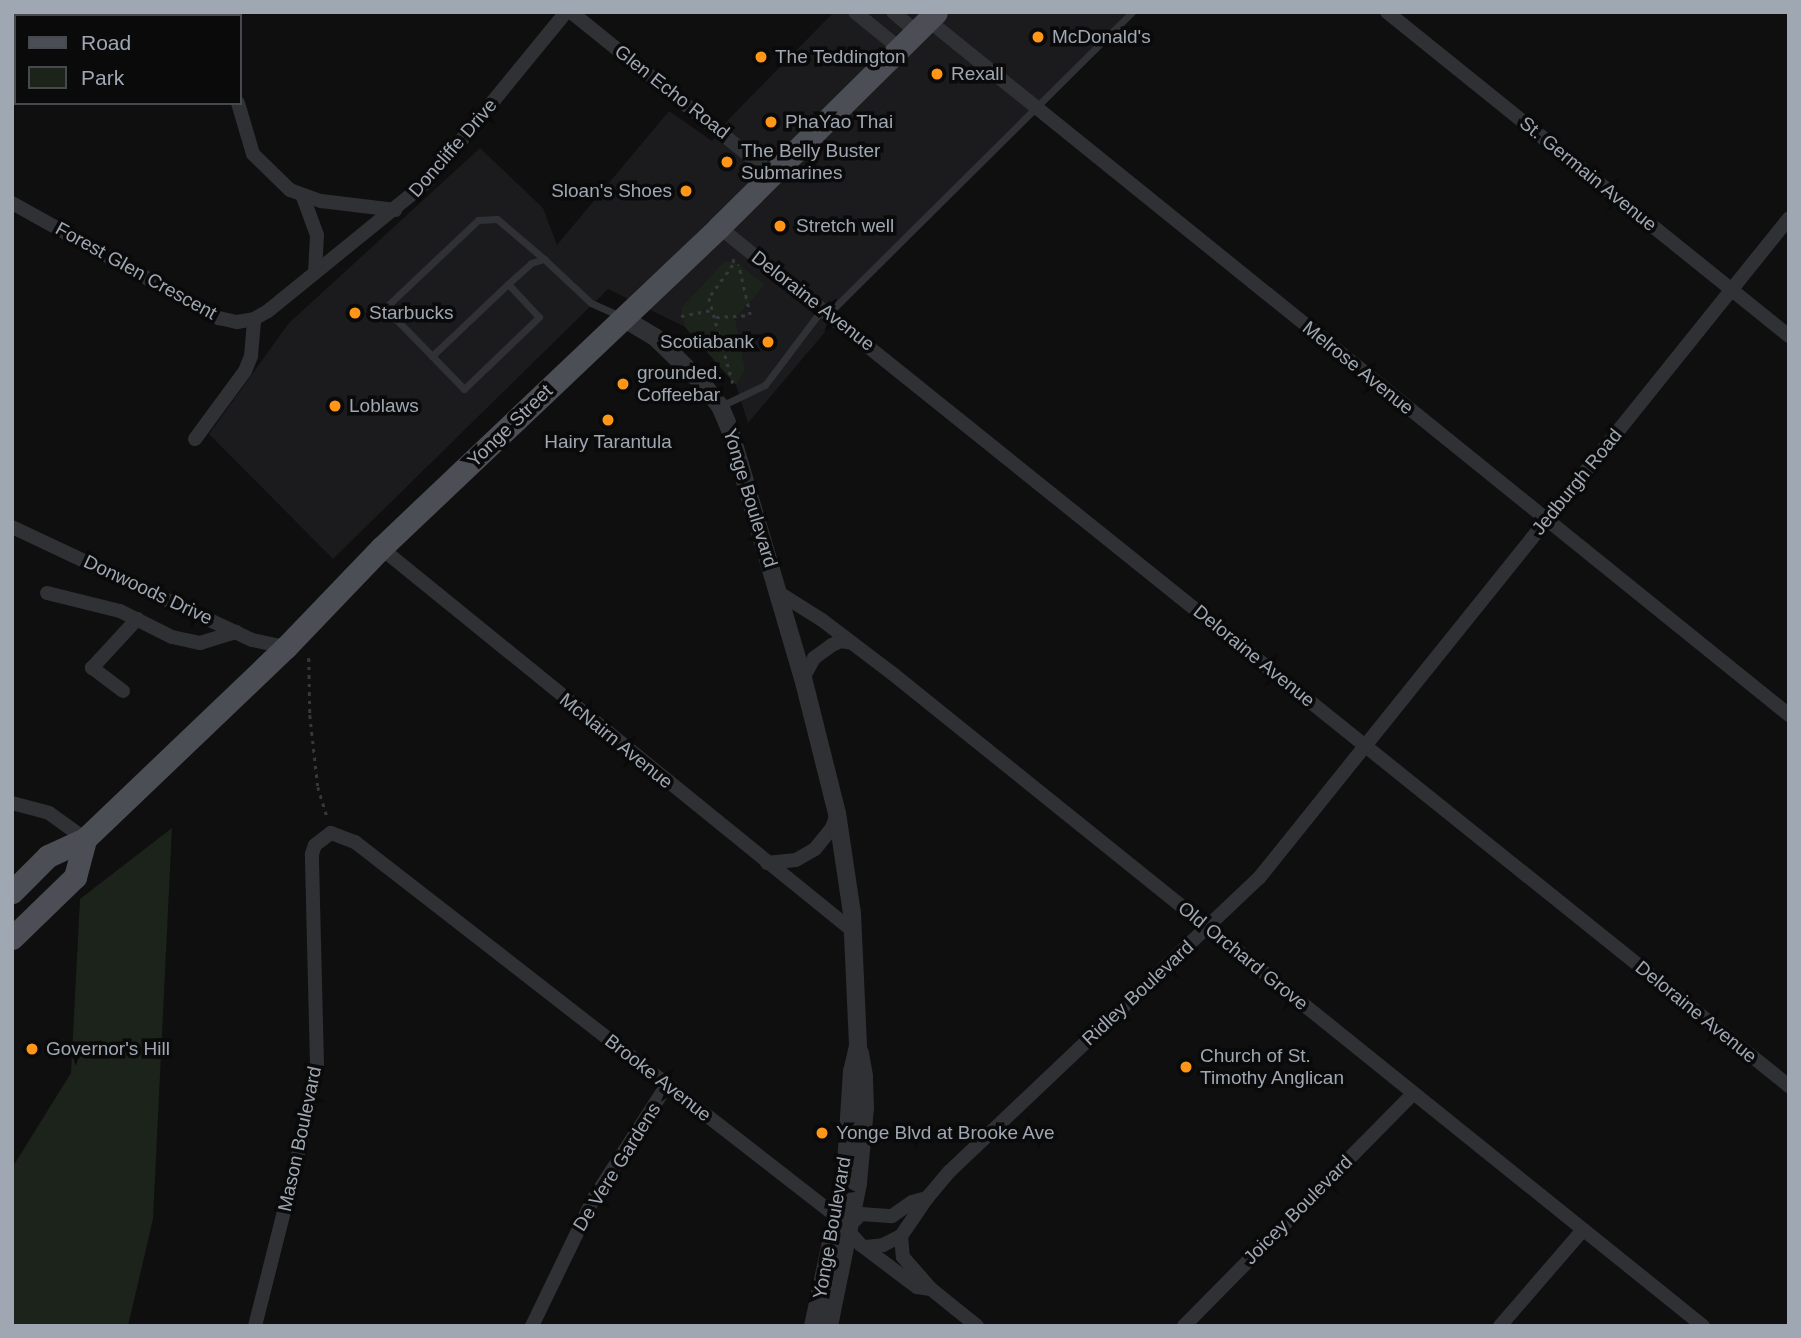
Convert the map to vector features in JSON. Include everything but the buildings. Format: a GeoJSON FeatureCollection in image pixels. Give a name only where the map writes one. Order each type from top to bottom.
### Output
{"type":"FeatureCollection","features":[{"type":"Feature","properties":{"kind":"main road","name":"Yonge Street"},"geometry":{"type":"LineString","coordinates":[[12,892],[48,856],[85,839],[285,647],[381,548],[719,227],[926,21]]}},
{"type":"Feature","properties":{"kind":"main road"},"geometry":{"type":"LineString","coordinates":[[12,939],[75,877],[85,839]]}},
{"type":"Feature","properties":{"kind":"street","name":"Glen Echo Road"},"geometry":{"type":"LineString","coordinates":[[569,12],[772,174]]}},
{"type":"Feature","properties":{"kind":"street","name":"Doncliffe Drive"},"geometry":{"type":"LineString","coordinates":[[239,105],[253,154],[282,184],[303,197],[395,210],[427,182],[569,12]]}},
{"type":"Feature","properties":{"kind":"street"},"geometry":{"type":"LineString","coordinates":[[855,12],[899,48]]}},
{"type":"Feature","properties":{"kind":"street","name":"Melrose Avenue"},"geometry":{"type":"LineString","coordinates":[[893,12],[926,21],[1037,106],[1789,715]]}},
{"type":"Feature","properties":{"kind":"street","name":"St. Germain Avenue"},"geometry":{"type":"LineString","coordinates":[[1387,12],[1789,336]]}},
{"type":"Feature","properties":{"kind":"street"},"geometry":{"type":"LineString","coordinates":[[303,197],[317,235],[315,272]]}},
{"type":"Feature","properties":{"kind":"street","name":"Forest Glen Crescent"},"geometry":{"type":"LineString","coordinates":[[12,203],[219,318],[237,322],[254,319]]}},
{"type":"Feature","properties":{"kind":"street"},"geometry":{"type":"LineString","coordinates":[[195,439],[245,371],[251,356],[254,319],[395,210]]}},
{"type":"Feature","properties":{"kind":"street","name":"Jedburgh Road"},"geometry":{"type":"LineString","coordinates":[[1366,747],[1789,218]]}},
{"type":"Feature","properties":{"kind":"street","name":"Deloraine Avenue"},"geometry":{"type":"LineString","coordinates":[[719,227],[1789,1086]]}},
{"type":"Feature","properties":{"kind":"street","name":"Yonge Boulevard"},"geometry":{"type":"LineString","coordinates":[[623,318],[664,345],[702,383],[720,406],[739,453],[803,677],[837,813],[853,931],[858,1046],[852,1071],[843,1221],[829,1326]]}},
{"type":"Feature","properties":{"kind":"street","name":"Donwoods Drive"},"geometry":{"type":"LineString","coordinates":[[12,527],[252,640],[285,647]]}},
{"type":"Feature","properties":{"kind":"street","name":"McNairn Avenue"},"geometry":{"type":"LineString","coordinates":[[381,548],[853,931]]}},
{"type":"Feature","properties":{"kind":"street"},"geometry":{"type":"LineString","coordinates":[[47,593],[108,607],[172,638],[200,643],[236,632]]}},
{"type":"Feature","properties":{"kind":"street","name":"Old Orchard Grove"},"geometry":{"type":"LineString","coordinates":[[779,593],[852,643],[1703,1326]]}},
{"type":"Feature","properties":{"kind":"street"},"geometry":{"type":"LineString","coordinates":[[123,691],[92,668],[137,619]]}},
{"type":"Feature","properties":{"kind":"street"},"geometry":{"type":"LineString","coordinates":[[803,677],[814,658],[832,645],[841,641],[852,643]]}},
{"type":"Feature","properties":{"kind":"street","name":"Ridley Boulevard"},"geometry":{"type":"LineString","coordinates":[[901,1236],[927,1198],[978,1144],[1259,878],[1366,747]]}},
{"type":"Feature","properties":{"kind":"street"},"geometry":{"type":"LineString","coordinates":[[12,803],[49,813],[85,839]]}},
{"type":"Feature","properties":{"kind":"street"},"geometry":{"type":"LineString","coordinates":[[767,863],[796,860],[815,849],[832,828],[837,813]]}},
{"type":"Feature","properties":{"kind":"street","name":"Brooke Avenue"},"geometry":{"type":"LineString","coordinates":[[331,833],[355,842],[843,1221],[854,1239],[917,1287],[930,1289],[977,1326]]}},
{"type":"Feature","properties":{"kind":"street","name":"Mason Boulevard"},"geometry":{"type":"LineString","coordinates":[[256,1326],[299,1156],[317,1065],[312,854],[314,845],[331,833]]}},
{"type":"Feature","properties":{"kind":"street","name":"De Vere Gardens"},"geometry":{"type":"LineString","coordinates":[[532,1326],[594,1198],[667,1085]]}},
{"type":"Feature","properties":{"kind":"street","name":"Joicey Boulevard"},"geometry":{"type":"LineString","coordinates":[[1184,1326],[1413,1094]]}},
{"type":"Feature","properties":{"kind":"street","name":"Ridley Boulevard"},"geometry":{"type":"LineString","coordinates":[[843,1221],[862,1214],[892,1216],[912,1202],[927,1198]]}},
{"type":"Feature","properties":{"kind":"street","name":"Yonge Boulevard"},"geometry":{"type":"LineString","coordinates":[[813,1326],[843,1221]]}},
{"type":"Feature","properties":{"kind":"street"},"geometry":{"type":"LineString","coordinates":[[1500,1326],[1583,1230]]}},
{"type":"Feature","properties":{"kind":"street"},"geometry":{"type":"LineString","coordinates":[[865,1247],[883,1245],[901,1236],[903,1257],[930,1289]]}},
{"type":"Feature","properties":{"kind":"lane"},"geometry":{"type":"LineString","coordinates":[[720,406],[765,385],[826,311],[1132,12]]}},
{"type":"Feature","properties":{"kind":"lane"},"geometry":{"type":"LineString","coordinates":[[509,284],[539,317],[464,389],[385,308],[478,220],[497,219],[591,303],[623,318]]}},
{"type":"Feature","properties":{"kind":"lane"},"geometry":{"type":"LineString","coordinates":[[432,356],[531,263],[544,259]]}},
{"type":"Feature","properties":{"kind":"path"},"geometry":{"type":"LineString","coordinates":[[716,317],[750,315],[740,267],[734,258],[733,265],[709,298],[735,390]]}},
{"type":"Feature","properties":{"kind":"path"},"geometry":{"type":"LineString","coordinates":[[681,316],[711,310]]}},
{"type":"Feature","properties":{"kind":"path"},"geometry":{"type":"LineString","coordinates":[[309,658],[310,715],[318,787],[331,833]]}},
{"type":"Feature","properties":{"kind":"shaded area"},"geometry":{"type":"Polygon","coordinates":[[[834,12],[1130,12],[841,304],[825,332],[748,423],[736,385],[685,327],[608,289],[333,559],[209,434],[289,323],[480,148],[543,208],[557,245],[669,111],[712,141],[729,119],[834,12]]]}},
{"type":"Feature","properties":{"kind":"green space"},"geometry":{"type":"Polygon","coordinates":[[[725,261],[737,263],[765,285],[735,318],[745,370],[736,385],[685,327],[681,308],[725,261]]]}},
{"type":"Feature","properties":{"kind":"green space"},"geometry":{"type":"Polygon","coordinates":[[[172,828],[153,1219],[128,1326],[12,1326],[12,1168],[71,1073],[80,899],[172,828]]]}},
{"type":"Feature","properties":{"kind":"place","name":"McDonald's"},"geometry":{"type":"Point","coordinates":[1038,37]}},
{"type":"Feature","properties":{"kind":"place","name":"The Teddington"},"geometry":{"type":"Point","coordinates":[761,57]}},
{"type":"Feature","properties":{"kind":"place","name":"Rexall"},"geometry":{"type":"Point","coordinates":[937,74]}},
{"type":"Feature","properties":{"kind":"place","name":"PhaYao Thai"},"geometry":{"type":"Point","coordinates":[771,122]}},
{"type":"Feature","properties":{"kind":"place","name":"The Belly Buster Submarines"},"geometry":{"type":"Point","coordinates":[727,162]}},
{"type":"Feature","properties":{"kind":"place","name":"Sloan's Shoes"},"geometry":{"type":"Point","coordinates":[686,191]}},
{"type":"Feature","properties":{"kind":"place","name":"Stretch well"},"geometry":{"type":"Point","coordinates":[780,226]}},
{"type":"Feature","properties":{"kind":"place","name":"Starbucks"},"geometry":{"type":"Point","coordinates":[355,313]}},
{"type":"Feature","properties":{"kind":"place","name":"Scotiabank"},"geometry":{"type":"Point","coordinates":[768,342]}},
{"type":"Feature","properties":{"kind":"place","name":"grounded. Coffeebar"},"geometry":{"type":"Point","coordinates":[623,384]}},
{"type":"Feature","properties":{"kind":"place","name":"Loblaws"},"geometry":{"type":"Point","coordinates":[335,406]}},
{"type":"Feature","properties":{"kind":"place","name":"Hairy Tarantula"},"geometry":{"type":"Point","coordinates":[608,420]}},
{"type":"Feature","properties":{"kind":"place","name":"Governor's Hill"},"geometry":{"type":"Point","coordinates":[32,1049]}},
{"type":"Feature","properties":{"kind":"place","name":"Church of St. Timothy Anglican"},"geometry":{"type":"Point","coordinates":[1186,1067]}},
{"type":"Feature","properties":{"kind":"place","name":"Yonge Blvd at Brooke Ave"},"geometry":{"type":"Point","coordinates":[822,1133]}}]}
